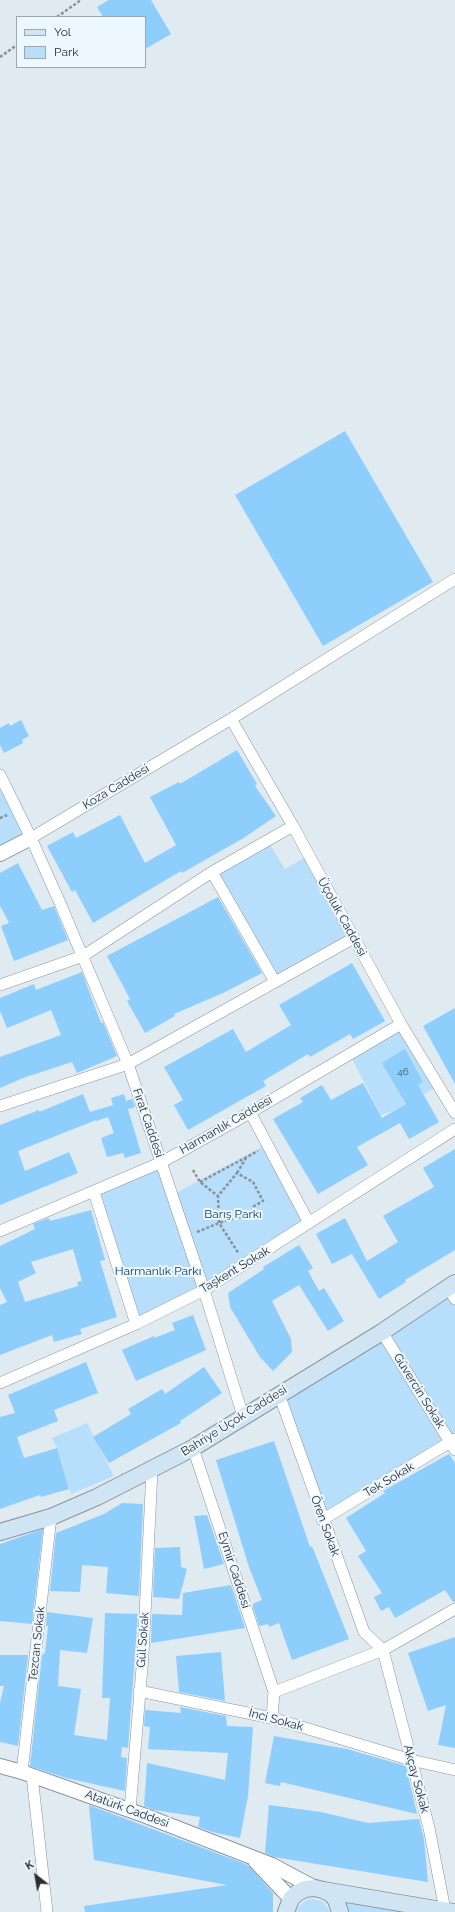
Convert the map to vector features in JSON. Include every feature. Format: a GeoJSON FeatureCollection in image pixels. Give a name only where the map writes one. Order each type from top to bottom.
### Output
{"type":"FeatureCollection","features":[{"type":"Feature","properties":{"kind":"main road","name":"Bahriye Üçok Caddesi"},"geometry":{"type":"LineString","coordinates":[[0,1532],[51,1517],[152,1470],[193,1448],[279,1394],[453,1290]]}},
{"type":"Feature","properties":{"kind":"main road"},"geometry":{"type":"LineString","coordinates":[[287,1908],[297,1893],[305,1889],[319,1889],[449,1911]]}},
{"type":"Feature","properties":{"kind":"main road"},"geometry":{"type":"LineString","coordinates":[[319,1889],[331,1894],[336,1900],[340,1912]]}},
{"type":"Feature","properties":{"kind":"street","name":"Koza Caddesi"},"geometry":{"type":"LineString","coordinates":[[0,854],[31,838],[231,719],[455,579]]}},
{"type":"Feature","properties":{"kind":"street","name":"Üçoluk Caddesi"},"geometry":{"type":"LineString","coordinates":[[231,719],[293,826],[401,1024],[455,1113]]}},
{"type":"Feature","properties":{"kind":"street","name":"Fırat Caddesi"},"geometry":{"type":"LineString","coordinates":[[0,775],[31,838],[83,956],[128,1064],[204,1290],[243,1416]]}},
{"type":"Feature","properties":{"kind":"street"},"geometry":{"type":"LineString","coordinates":[[0,985],[83,956],[212,872],[293,826]]}},
{"type":"Feature","properties":{"kind":"street"},"geometry":{"type":"LineString","coordinates":[[212,872],[275,982]]}},
{"type":"Feature","properties":{"kind":"street"},"geometry":{"type":"LineString","coordinates":[[0,1106],[128,1064],[354,938]]}},
{"type":"Feature","properties":{"kind":"street","name":"Harmanlık Caddesi"},"geometry":{"type":"LineString","coordinates":[[0,1231],[162,1162],[401,1024]]}},
{"type":"Feature","properties":{"kind":"street"},"geometry":{"type":"LineString","coordinates":[[250,1112],[309,1224]]}},
{"type":"Feature","properties":{"kind":"street","name":"Taşkent Sokak"},"geometry":{"type":"LineString","coordinates":[[0,1383],[136,1324],[204,1290],[455,1129]]}},
{"type":"Feature","properties":{"kind":"street"},"geometry":{"type":"LineString","coordinates":[[94,1192],[136,1324]]}},
{"type":"Feature","properties":{"kind":"street","name":"Güvercin Sokak"},"geometry":{"type":"LineString","coordinates":[[382,1332],[454,1444]]}},
{"type":"Feature","properties":{"kind":"street","name":"Ören Sokak"},"geometry":{"type":"LineString","coordinates":[[279,1394],[322,1520],[364,1632],[384,1650]]}},
{"type":"Feature","properties":{"kind":"street","name":"Tek Sokak"},"geometry":{"type":"LineString","coordinates":[[322,1520],[454,1444]]}},
{"type":"Feature","properties":{"kind":"street","name":"Eymir Caddesi"},"geometry":{"type":"LineString","coordinates":[[193,1448],[274,1692],[272,1718]]}},
{"type":"Feature","properties":{"kind":"street","name":"Gül Sokak"},"geometry":{"type":"LineString","coordinates":[[130,1810],[143,1656],[152,1470]]}},
{"type":"Feature","properties":{"kind":"street","name":"Tezcan Sokak"},"geometry":{"type":"LineString","coordinates":[[47,1912],[27,1773],[51,1517]]}},
{"type":"Feature","properties":{"kind":"street"},"geometry":{"type":"LineString","coordinates":[[274,1692],[384,1650],[455,1610]]}},
{"type":"Feature","properties":{"kind":"street","name":"Akçay Sokak"},"geometry":{"type":"LineString","coordinates":[[384,1650],[449,1911]]}},
{"type":"Feature","properties":{"kind":"street","name":"İnci Sokak"},"geometry":{"type":"LineString","coordinates":[[139,1691],[272,1718],[411,1760],[455,1770]]}},
{"type":"Feature","properties":{"kind":"street","name":"Atatürk Caddesi"},"geometry":{"type":"LineString","coordinates":[[0,1766],[27,1773],[130,1810],[252,1857],[272,1865],[319,1889]]}},
{"type":"Feature","properties":{"kind":"street"},"geometry":{"type":"LineString","coordinates":[[252,1857],[287,1908]]}},
{"type":"Feature","properties":{"kind":"path"},"geometry":{"type":"LineString","coordinates":[[58,16],[81,0]]}},
{"type":"Feature","properties":{"kind":"path"},"geometry":{"type":"LineString","coordinates":[[0,57],[16,46]]}},
{"type":"Feature","properties":{"kind":"path"},"geometry":{"type":"LineString","coordinates":[[200,1182],[246,1158],[237,1173],[218,1196],[218,1223],[245,1265]]}},
{"type":"Feature","properties":{"kind":"path"},"geometry":{"type":"LineString","coordinates":[[192,1170],[200,1182],[218,1196]]}},
{"type":"Feature","properties":{"kind":"path"},"geometry":{"type":"LineString","coordinates":[[186,1236],[218,1223],[238,1217],[247,1217],[252,1212],[254,1206],[263,1201],[253,1182],[237,1173]]}},
{"type":"Feature","properties":{"kind":"green space"},"geometry":{"type":"Polygon","coordinates":[[[0,778],[29,837],[0,852],[0,778]]]}},
{"type":"Feature","properties":{"kind":"green space"},"geometry":{"type":"Polygon","coordinates":[[[267,840],[285,869],[309,855],[354,938],[275,982],[212,872],[267,840]]]}},
{"type":"Feature","properties":{"kind":"green space"},"geometry":{"type":"Polygon","coordinates":[[[401,1024],[439,1086],[393,1111],[381,1115],[349,1053],[401,1024]]]}},
{"type":"Feature","properties":{"kind":"green space","name":"Barış Parkı"},"geometry":{"type":"Polygon","coordinates":[[[265,1145],[305,1221],[206,1285],[176,1193],[265,1145]]]}},
{"type":"Feature","properties":{"kind":"green space","name":"Harmanlık Parkı"},"geometry":{"type":"Polygon","coordinates":[[[159,1166],[201,1289],[137,1320],[98,1193],[159,1166]]]}},
{"type":"Feature","properties":{"kind":"green space"},"geometry":{"type":"Polygon","coordinates":[[[455,1283],[455,1439],[322,1520],[279,1394],[455,1283]]]}},
{"type":"Feature","properties":{"kind":"green space"},"geometry":{"type":"Polygon","coordinates":[[[87,1423],[114,1476],[71,1494],[57,1448],[52,1438],[87,1423]]]}},
{"type":"Feature","properties":{"kind":"green space"},"geometry":{"type":"Polygon","coordinates":[[[340,1893],[453,1912],[340,1912],[340,1893]]]}},
{"type":"Feature","properties":{"kind":"green space"},"geometry":{"type":"Polygon","coordinates":[[[308,1899],[324,1902],[330,1912],[296,1912],[299,1906],[308,1899]]]}},
{"type":"Feature","properties":{"kind":"building"},"geometry":{"type":"Polygon","coordinates":[[[109,0],[151,0],[171,34],[146,48],[146,16],[102,16],[97,7],[109,0]]]}},
{"type":"Feature","properties":{"kind":"building"},"geometry":{"type":"Polygon","coordinates":[[[345,431],[433,582],[323,646],[235,495],[345,431]]]}},
{"type":"Feature","properties":{"kind":"building"},"geometry":{"type":"Polygon","coordinates":[[[21,720],[29,736],[22,740],[23,743],[4,753],[0,745],[0,728],[9,723],[10,726],[21,720]]]}},
{"type":"Feature","properties":{"kind":"building"},"geometry":{"type":"Polygon","coordinates":[[[237,750],[257,784],[255,786],[276,816],[242,839],[182,873],[181,871],[93,923],[75,890],[72,892],[47,846],[73,832],[76,838],[120,815],[145,863],[176,845],[150,797],[179,782],[180,784],[237,750]]]}},
{"type":"Feature","properties":{"kind":"building"},"geometry":{"type":"Polygon","coordinates":[[[18,863],[42,910],[54,906],[68,940],[14,961],[1,926],[9,923],[0,906],[0,873],[18,863]]]}},
{"type":"Feature","properties":{"kind":"building"},"geometry":{"type":"Polygon","coordinates":[[[218,897],[262,973],[223,993],[174,1014],[175,1016],[145,1033],[127,1001],[130,999],[107,956],[218,897]]]}},
{"type":"Feature","properties":{"kind":"building"},"geometry":{"type":"Polygon","coordinates":[[[352,963],[385,1021],[353,1039],[350,1034],[310,1057],[308,1054],[263,1081],[266,1086],[188,1130],[174,1105],[183,1100],[164,1067],[233,1029],[246,1052],[291,1025],[279,1005],[352,963]]]}},
{"type":"Feature","properties":{"kind":"building"},"geometry":{"type":"Polygon","coordinates":[[[82,972],[101,1023],[103,1022],[117,1056],[77,1073],[72,1062],[23,1078],[0,1088],[0,1057],[61,1035],[51,1010],[7,1028],[0,1011],[0,998],[34,984],[36,990],[82,972]]]}},
{"type":"Feature","properties":{"kind":"building"},"geometry":{"type":"Polygon","coordinates":[[[455,1008],[455,1084],[423,1026],[455,1008]]]}},
{"type":"Feature","properties":{"kind":"building"},"geometry":{"type":"Polygon","coordinates":[[[405,1049],[423,1082],[418,1085],[439,1122],[409,1139],[400,1123],[357,1147],[368,1165],[318,1194],[273,1119],[303,1102],[300,1098],[322,1085],[331,1100],[363,1083],[382,1118],[406,1104],[382,1063],[405,1049]]]}},
{"type":"Feature","properties":{"kind":"building"},"geometry":{"type":"Polygon","coordinates":[[[83,1094],[90,1112],[113,1105],[111,1098],[124,1094],[126,1101],[132,1099],[135,1107],[128,1109],[141,1153],[125,1158],[123,1153],[107,1157],[101,1138],[114,1133],[108,1117],[96,1120],[18,1151],[25,1171],[69,1152],[78,1173],[0,1205],[0,1125],[39,1110],[39,1112],[83,1094]]]}},
{"type":"Feature","properties":{"kind":"building"},"geometry":{"type":"Polygon","coordinates":[[[455,1149],[455,1250],[405,1280],[406,1282],[379,1299],[352,1254],[332,1264],[316,1234],[345,1218],[367,1261],[398,1242],[383,1216],[434,1187],[423,1168],[455,1149]]]}},
{"type":"Feature","properties":{"kind":"building"},"geometry":{"type":"Polygon","coordinates":[[[91,1210],[105,1260],[100,1261],[117,1317],[80,1329],[82,1334],[54,1342],[52,1335],[0,1355],[0,1305],[7,1302],[0,1288],[0,1246],[35,1229],[33,1224],[49,1218],[50,1221],[91,1210]],[[73,1249],[31,1262],[36,1273],[18,1282],[25,1302],[78,1286],[77,1282],[82,1281],[73,1249]]]}},
{"type":"Feature","properties":{"kind":"building"},"geometry":{"type":"Polygon","coordinates":[[[299,1245],[313,1268],[308,1271],[319,1291],[324,1288],[344,1321],[328,1331],[299,1285],[272,1301],[291,1339],[292,1352],[273,1371],[260,1357],[230,1307],[228,1293],[264,1269],[263,1267],[299,1245]]]}},
{"type":"Feature","properties":{"kind":"building"},"geometry":{"type":"Polygon","coordinates":[[[193,1315],[206,1350],[136,1381],[122,1350],[154,1336],[154,1338],[175,1330],[172,1323],[193,1315]]]}},
{"type":"Feature","properties":{"kind":"building"},"geometry":{"type":"Polygon","coordinates":[[[86,1362],[98,1393],[54,1410],[58,1421],[17,1437],[24,1458],[57,1448],[69,1489],[41,1497],[40,1495],[0,1509],[0,1417],[15,1413],[8,1395],[86,1362]]]}},
{"type":"Feature","properties":{"kind":"building"},"geometry":{"type":"Polygon","coordinates":[[[204,1367],[222,1393],[180,1421],[181,1423],[109,1463],[93,1437],[131,1414],[128,1409],[162,1389],[165,1394],[204,1367]]]}},
{"type":"Feature","properties":{"kind":"building"},"geometry":{"type":"Polygon","coordinates":[[[274,1441],[310,1547],[312,1546],[349,1639],[292,1660],[279,1623],[269,1627],[268,1624],[259,1626],[252,1604],[262,1600],[249,1567],[216,1460],[274,1441]]]}},
{"type":"Feature","properties":{"kind":"building"},"geometry":{"type":"Polygon","coordinates":[[[449,1454],[455,1463],[455,1602],[453,1602],[445,1590],[395,1618],[389,1607],[381,1611],[374,1597],[382,1593],[358,1556],[366,1551],[346,1518],[385,1493],[383,1491],[449,1454]]]}},
{"type":"Feature","properties":{"kind":"building"},"geometry":{"type":"Polygon","coordinates":[[[122,1503],[143,1504],[139,1596],[106,1593],[108,1567],[82,1565],[80,1592],[50,1591],[56,1533],[104,1514],[122,1503]]]}},
{"type":"Feature","properties":{"kind":"building"},"geometry":{"type":"Polygon","coordinates":[[[207,1515],[224,1564],[204,1569],[194,1516],[207,1515]]]}},
{"type":"Feature","properties":{"kind":"building"},"geometry":{"type":"Polygon","coordinates":[[[43,1529],[32,1624],[0,1621],[0,1544],[43,1529]]]}},
{"type":"Feature","properties":{"kind":"building"},"geometry":{"type":"Polygon","coordinates":[[[180,1547],[181,1567],[187,1569],[179,1599],[153,1597],[155,1548],[180,1547]]]}},
{"type":"Feature","properties":{"kind":"building"},"geometry":{"type":"Polygon","coordinates":[[[231,1585],[245,1628],[151,1643],[152,1614],[182,1615],[183,1593],[231,1585]]]}},
{"type":"Feature","properties":{"kind":"building"},"geometry":{"type":"Polygon","coordinates":[[[47,1612],[93,1618],[87,1653],[60,1650],[58,1686],[81,1689],[74,1735],[107,1740],[110,1698],[102,1698],[105,1613],[138,1614],[128,1748],[122,1747],[121,1757],[127,1758],[125,1791],[66,1778],[30,1766],[42,1655],[45,1653],[48,1626],[46,1626],[47,1612]]]}},
{"type":"Feature","properties":{"kind":"building"},"geometry":{"type":"Polygon","coordinates":[[[455,1637],[455,1748],[438,1745],[446,1705],[428,1711],[408,1653],[455,1637]]]}},
{"type":"Feature","properties":{"kind":"building"},"geometry":{"type":"Polygon","coordinates":[[[221,1652],[225,1701],[179,1692],[176,1656],[221,1652]]]}},
{"type":"Feature","properties":{"kind":"building"},"geometry":{"type":"Polygon","coordinates":[[[0,1655],[28,1655],[18,1746],[0,1742],[0,1703],[4,1686],[0,1686],[0,1655]]]}},
{"type":"Feature","properties":{"kind":"building"},"geometry":{"type":"Polygon","coordinates":[[[180,1707],[226,1716],[227,1726],[253,1727],[248,1796],[240,1838],[212,1832],[198,1827],[200,1817],[154,1810],[144,1806],[147,1763],[225,1780],[228,1753],[148,1749],[150,1727],[144,1726],[145,1710],[181,1713],[180,1707]]]}},
{"type":"Feature","properties":{"kind":"building"},"geometry":{"type":"Polygon","coordinates":[[[274,1736],[347,1749],[406,1766],[417,1814],[281,1782],[280,1786],[265,1783],[274,1736]]]}},
{"type":"Feature","properties":{"kind":"building"},"geometry":{"type":"Polygon","coordinates":[[[89,1805],[248,1865],[273,1893],[273,1912],[85,1912],[84,1906],[227,1885],[94,1860],[89,1805]]]}},
{"type":"Feature","properties":{"kind":"building"},"geometry":{"type":"Polygon","coordinates":[[[269,1805],[321,1812],[368,1823],[419,1819],[424,1839],[428,1882],[274,1857],[265,1853],[269,1805]]]}}]}
